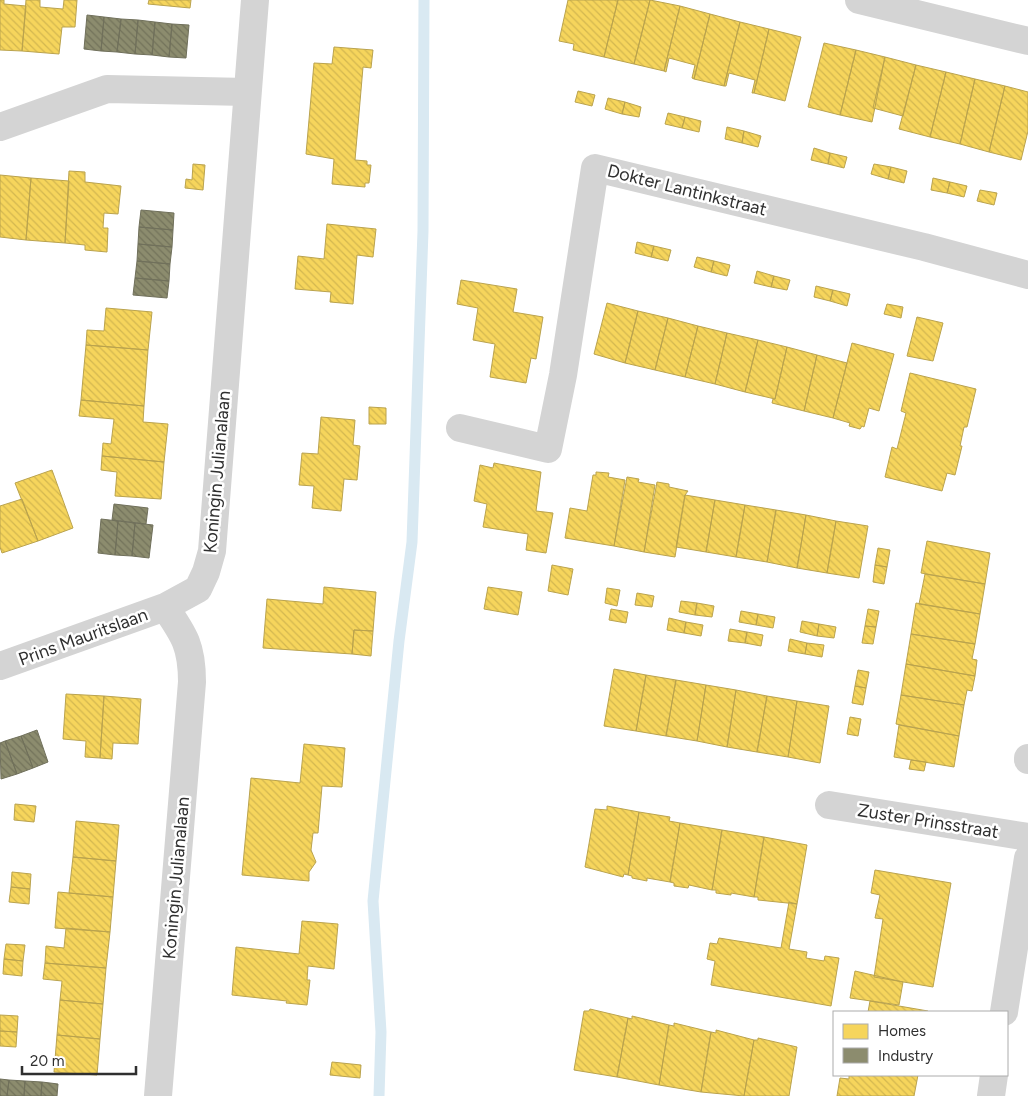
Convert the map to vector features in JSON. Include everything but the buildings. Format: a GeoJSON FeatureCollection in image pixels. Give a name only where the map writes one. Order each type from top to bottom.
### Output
{"type":"FeatureCollection","features":[{"type":"Feature","properties":{"kind":"street","name":"Koningin Julianalaan"},"geometry":{"type":"LineString","coordinates":[[158,1096],[192,682],[192,656],[180,628],[166,607],[198,589],[206,572],[212,551],[255,0]]}},
{"type":"Feature","properties":{"kind":"street"},"geometry":{"type":"LineString","coordinates":[[859,0],[1028,41]]}},
{"type":"Feature","properties":{"kind":"street"},"geometry":{"type":"LineString","coordinates":[[0,127],[107,89],[247,92]]}},
{"type":"Feature","properties":{"kind":"street","name":"Dokter Lantinkstraat"},"geometry":{"type":"LineString","coordinates":[[460,428],[548,449],[563,375],[595,168],[924,247],[1028,275]]}},
{"type":"Feature","properties":{"kind":"street","name":"Prins Mauritslaan"},"geometry":{"type":"LineString","coordinates":[[0,666],[166,607]]}},
{"type":"Feature","properties":{"kind":"street","name":"Zuster Prinsstraat"},"geometry":{"type":"LineString","coordinates":[[828,805],[1028,836]]}},
{"type":"Feature","properties":{"kind":"street"},"geometry":{"type":"LineString","coordinates":[[1004,1011],[1025,891],[1028,858]]}},
{"type":"Feature","properties":{"kind":"street"},"geometry":{"type":"LineString","coordinates":[[991,1096],[994,1076]]}},
{"type":"Feature","properties":{"kind":"waterway"},"geometry":{"type":"LineString","coordinates":[[379,1096],[381,1032],[373,901],[399,641],[412,542],[423,231],[424,0]]}}]}
